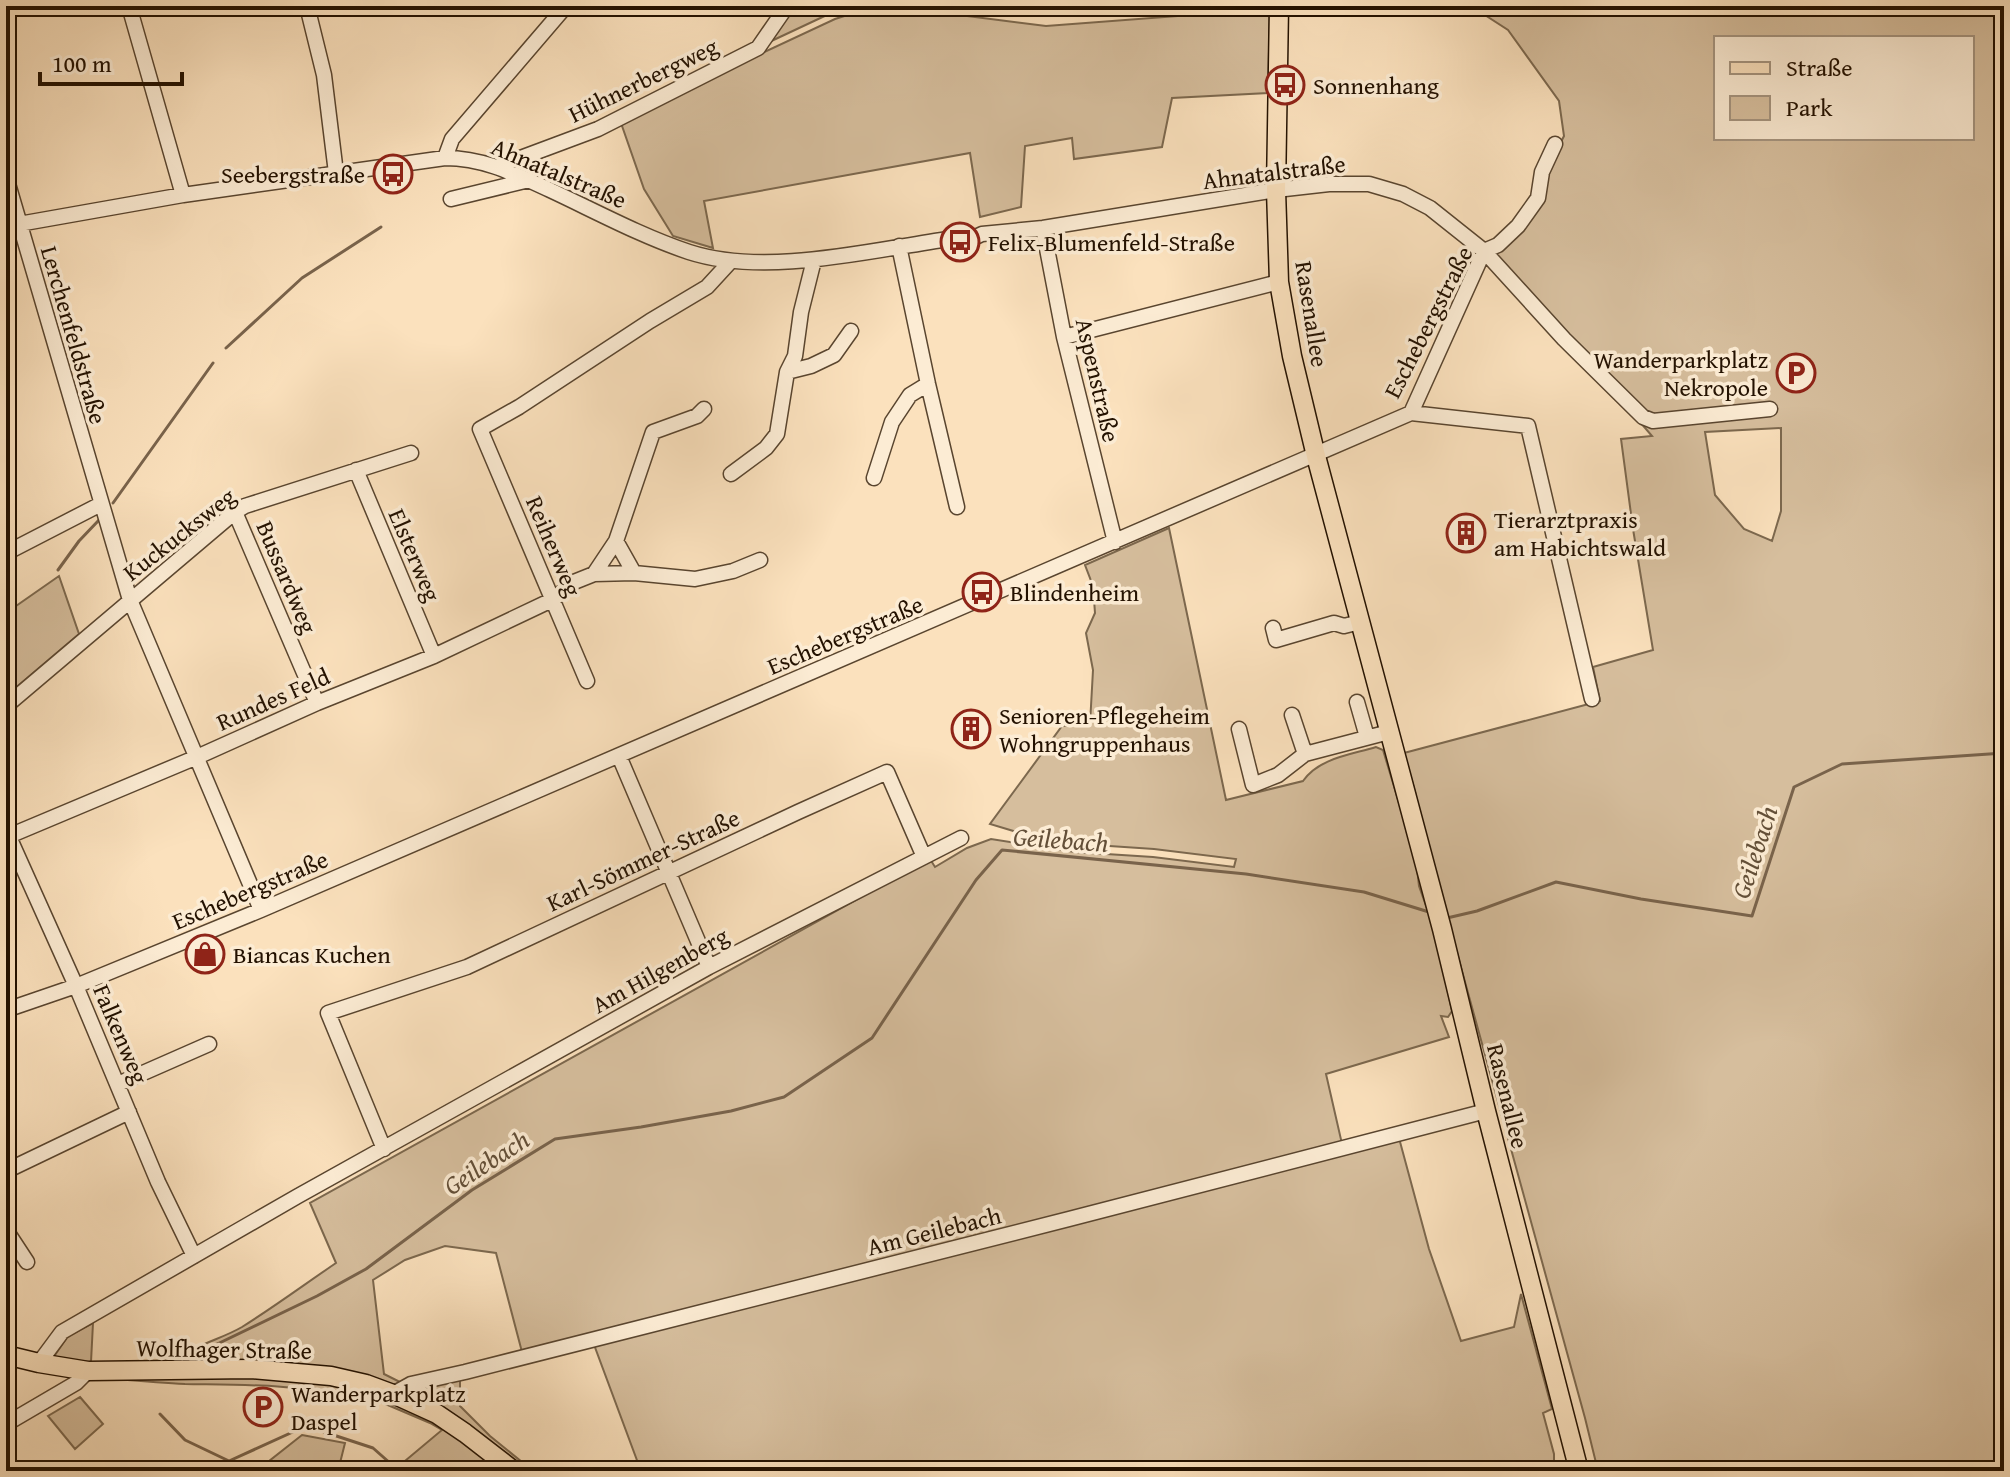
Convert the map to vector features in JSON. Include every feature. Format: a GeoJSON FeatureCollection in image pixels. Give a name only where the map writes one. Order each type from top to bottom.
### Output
{"type":"FeatureCollection","features":[{"type":"Feature","properties":{"kind":"main road","name":"Rasenallee"},"geometry":{"type":"LineString","coordinates":[[1279,6],[1276,190],[1279,282],[1292,356],[1442,929],[1579,1471]]}},
{"type":"Feature","properties":{"kind":"main road","name":"Wolfhager Straße"},"geometry":{"type":"LineString","coordinates":[[6,1355],[88,1371],[251,1369],[331,1376],[366,1384],[437,1414],[514,1471]]}},
{"type":"Feature","properties":{"kind":"street"},"geometry":{"type":"LineString","coordinates":[[129,6],[183,195]]}},
{"type":"Feature","properties":{"kind":"street"},"geometry":{"type":"LineString","coordinates":[[307,6],[324,75],[336,173]]}},
{"type":"Feature","properties":{"kind":"street"},"geometry":{"type":"LineString","coordinates":[[445,158],[452,139],[564,6]]}},
{"type":"Feature","properties":{"kind":"street","name":"Hühnerbergweg"},"geometry":{"type":"LineString","coordinates":[[499,166],[598,129],[758,48],[787,6]]}},
{"type":"Feature","properties":{"kind":"street","name":"Eschebergstraße"},"geometry":{"type":"LineString","coordinates":[[6,1010],[76,986],[261,910],[1411,413],[1484,251],[1498,245],[1518,226],[1538,198],[1542,172],[1555,144]]}},
{"type":"Feature","properties":{"kind":"street","name":"Ahnatalstraße"},"geometry":{"type":"LineString","coordinates":[[13,227],[183,195],[460,158],[499,166],[691,253],[730,262],[814,260],[949,239],[959,232],[982,234],[1043,228],[1276,190],[1329,184],[1369,184],[1403,194],[1430,208],[1484,251],[1564,339],[1643,417],[1653,421],[1770,409]]}},
{"type":"Feature","properties":{"kind":"street","name":"Lerchenfeldstraße"},"geometry":{"type":"LineString","coordinates":[[6,177],[13,227],[130,600],[261,910]]}},
{"type":"Feature","properties":{"kind":"street"},"geometry":{"type":"LineString","coordinates":[[451,199],[529,180]]}},
{"type":"Feature","properties":{"kind":"street","name":"Aspenstraße"},"geometry":{"type":"LineString","coordinates":[[1043,228],[1064,337],[1115,542]]}},
{"type":"Feature","properties":{"kind":"street"},"geometry":{"type":"LineString","coordinates":[[899,246],[957,507]]}},
{"type":"Feature","properties":{"kind":"street"},"geometry":{"type":"LineString","coordinates":[[731,474],[766,448],[777,434],[787,372],[795,356],[801,312],[814,260]]}},
{"type":"Feature","properties":{"kind":"street","name":"Reiherweg"},"geometry":{"type":"LineString","coordinates":[[587,681],[480,429],[707,287],[730,262]]}},
{"type":"Feature","properties":{"kind":"street"},"geometry":{"type":"LineString","coordinates":[[1064,337],[1279,282]]}},
{"type":"Feature","properties":{"kind":"street"},"geometry":{"type":"LineString","coordinates":[[787,372],[811,366],[834,355],[851,331]]}},
{"type":"Feature","properties":{"kind":"street"},"geometry":{"type":"LineString","coordinates":[[874,478],[892,422],[910,395],[928,384]]}},
{"type":"Feature","properties":{"kind":"street"},"geometry":{"type":"LineString","coordinates":[[594,574],[616,541],[653,432],[697,416],[704,409]]}},
{"type":"Feature","properties":{"kind":"street"},"geometry":{"type":"LineString","coordinates":[[1411,413],[1528,426],[1592,699]]}},
{"type":"Feature","properties":{"kind":"street","name":"Kuckucksweg"},"geometry":{"type":"LineString","coordinates":[[6,706],[235,512],[245,506],[411,453]]}},
{"type":"Feature","properties":{"kind":"street","name":"Elsterweg"},"geometry":{"type":"LineString","coordinates":[[356,470],[434,656]]}},
{"type":"Feature","properties":{"kind":"street"},"geometry":{"type":"LineString","coordinates":[[6,553],[101,504]]}},
{"type":"Feature","properties":{"kind":"street","name":"Bussardweg"},"geometry":{"type":"LineString","coordinates":[[235,512],[317,703]]}},
{"type":"Feature","properties":{"kind":"street"},"geometry":{"type":"LineString","coordinates":[[616,541],[634,573]]}},
{"type":"Feature","properties":{"kind":"street"},"geometry":{"type":"LineString","coordinates":[[594,574],[634,573],[695,579],[733,571],[760,560]]}},
{"type":"Feature","properties":{"kind":"street","name":"Rundes Feld"},"geometry":{"type":"LineString","coordinates":[[7,833],[197,757],[317,703],[434,656],[554,599],[574,582],[594,574]]}},
{"type":"Feature","properties":{"kind":"street"},"geometry":{"type":"LineString","coordinates":[[1273,628],[1276,640],[1334,623],[1344,626],[1360,622]]}},
{"type":"Feature","properties":{"kind":"street"},"geometry":{"type":"LineString","coordinates":[[1357,702],[1367,737]]}},
{"type":"Feature","properties":{"kind":"street"},"geometry":{"type":"LineString","coordinates":[[1292,715],[1305,754]]}},
{"type":"Feature","properties":{"kind":"street"},"geometry":{"type":"LineString","coordinates":[[1239,729],[1253,785],[1278,775],[1305,754],[1389,732]]}},
{"type":"Feature","properties":{"kind":"street"},"geometry":{"type":"LineString","coordinates":[[619,756],[709,967]]}},
{"type":"Feature","properties":{"kind":"street","name":"Karl-Sömmer-Straße"},"geometry":{"type":"LineString","coordinates":[[384,1149],[328,1013],[467,967],[887,772],[924,857]]}},
{"type":"Feature","properties":{"kind":"street","name":"Falkenweg"},"geometry":{"type":"LineString","coordinates":[[7,833],[76,986],[158,1182],[194,1256]]}},
{"type":"Feature","properties":{"kind":"street","name":"Am Hilgenberg"},"geometry":{"type":"LineString","coordinates":[[39,1363],[62,1332],[194,1256],[709,967],[961,838]]}},
{"type":"Feature","properties":{"kind":"street"},"geometry":{"type":"LineString","coordinates":[[118,1084],[209,1044]]}},
{"type":"Feature","properties":{"kind":"street","name":"Am Geilebach"},"geometry":{"type":"LineString","coordinates":[[393,1394],[411,1384],[1084,1216],[1486,1111]]}},
{"type":"Feature","properties":{"kind":"street"},"geometry":{"type":"LineString","coordinates":[[6,1171],[129,1112]]}},
{"type":"Feature","properties":{"kind":"street"},"geometry":{"type":"LineString","coordinates":[[6,1230],[27,1262]]}},
{"type":"Feature","properties":{"kind":"street"},"geometry":{"type":"LineString","coordinates":[[6,1424],[76,1383],[88,1371]]}},
{"type":"Feature","properties":{"kind":"green space"},"geometry":{"type":"Polygon","coordinates":[[[790,6],[846,6],[765,44],[790,6]]]}},
{"type":"Feature","properties":{"kind":"green space"},"geometry":{"type":"Polygon","coordinates":[[[1471,6],[2004,6],[2004,1471],[1598,1471],[1404,753],[1600,701],[1593,667],[1653,650],[1621,439],[1652,436],[1496,254],[1512,238],[1564,136],[1559,101],[1508,30],[1471,6]],[[1781,428],[1705,432],[1715,495],[1744,529],[1772,541],[1781,511],[1781,428]]]}},
{"type":"Feature","properties":{"kind":"green space"},"geometry":{"type":"Polygon","coordinates":[[[1270,9],[1268,93],[1172,98],[1162,147],[1074,159],[1072,138],[1025,146],[1021,207],[980,217],[970,153],[704,201],[713,248],[673,236],[644,189],[621,123],[760,54],[835,19],[860,11],[928,11],[1046,26],[1270,9]]]}},
{"type":"Feature","properties":{"kind":"green space"},"geometry":{"type":"Polygon","coordinates":[[[1169,528],[1226,800],[1303,781],[1318,767],[1336,758],[1376,747],[1383,750],[1416,859],[1419,886],[1435,931],[1452,1011],[1448,1017],[1441,1016],[1449,1037],[1326,1074],[1342,1144],[1399,1138],[1429,1249],[1461,1341],[1514,1327],[1521,1294],[1552,1409],[1543,1413],[1554,1454],[1554,1471],[641,1471],[590,1334],[522,1352],[496,1253],[445,1246],[405,1260],[373,1280],[384,1374],[399,1384],[176,1362],[191,1351],[242,1327],[336,1263],[310,1203],[930,859],[935,867],[967,848],[991,839],[1075,852],[1234,867],[1236,859],[1154,849],[1050,842],[990,824],[1062,726],[1090,724],[1093,670],[1086,633],[1095,613],[1093,586],[1085,565],[1169,528]]]}},
{"type":"Feature","properties":{"kind":"green space"},"geometry":{"type":"Polygon","coordinates":[[[59,576],[79,634],[6,696],[6,613],[59,576]]]}},
{"type":"Feature","properties":{"kind":"green space"},"geometry":{"type":"Polygon","coordinates":[[[93,1323],[91,1362],[53,1358],[68,1336],[93,1323]]]}},
{"type":"Feature","properties":{"kind":"green space"},"geometry":{"type":"Polygon","coordinates":[[[234,1376],[321,1382],[353,1390],[354,1397],[291,1387],[116,1379],[234,1376]]]}},
{"type":"Feature","properties":{"kind":"green space"},"geometry":{"type":"Polygon","coordinates":[[[460,1379],[460,1406],[490,1436],[533,1471],[523,1471],[467,1427],[412,1391],[460,1379]]]}},
{"type":"Feature","properties":{"kind":"green space"},"geometry":{"type":"Polygon","coordinates":[[[375,1395],[432,1419],[504,1471],[393,1471],[442,1430],[369,1397],[375,1395]]]}},
{"type":"Feature","properties":{"kind":"green space"},"geometry":{"type":"Polygon","coordinates":[[[80,1397],[103,1424],[75,1449],[48,1416],[80,1397]]]}},
{"type":"Feature","properties":{"kind":"green space"},"geometry":{"type":"Polygon","coordinates":[[[302,1435],[345,1443],[338,1471],[233,1471],[269,1461],[302,1435]]]}},
{"type":"Feature","properties":{"kind":"waterway"},"geometry":{"type":"LineString","coordinates":[[226,348],[302,278],[381,227]]}},
{"type":"Feature","properties":{"kind":"waterway"},"geometry":{"type":"LineString","coordinates":[[113,503],[213,363]]}},
{"type":"Feature","properties":{"kind":"waterway"},"geometry":{"type":"LineString","coordinates":[[58,570],[99,520]]}},
{"type":"Feature","properties":{"kind":"waterway","name":"Geilebach"},"geometry":{"type":"LineString","coordinates":[[1447,918],[1477,911],[1556,882],[1752,916],[1794,787],[1842,764],[2004,753]]}},
{"type":"Feature","properties":{"kind":"waterway","name":"Geilebach"},"geometry":{"type":"LineString","coordinates":[[184,1360],[366,1269],[472,1190],[555,1139],[731,1111],[784,1097],[872,1038],[976,880],[1002,850],[1246,874],[1364,892],[1429,912]]}},
{"type":"Feature","properties":{"kind":"waterway"},"geometry":{"type":"LineString","coordinates":[[160,1414],[185,1440],[229,1461],[306,1426],[373,1448],[399,1471]]}},
{"type":"Feature","properties":{"kind":"place","name":"Sonnenhang"},"geometry":{"type":"Point","coordinates":[1285,85]}},
{"type":"Feature","properties":{"kind":"place","name":"Seebergstraße"},"geometry":{"type":"Point","coordinates":[393,174]}},
{"type":"Feature","properties":{"kind":"place","name":"Felix-Blumenfeld-Straße"},"geometry":{"type":"Point","coordinates":[960,242]}},
{"type":"Feature","properties":{"kind":"place","name":"Wanderparkplatz Nekropole"},"geometry":{"type":"Point","coordinates":[1796,373]}},
{"type":"Feature","properties":{"kind":"place","name":"Tierarztpraxis am Habichtswald"},"geometry":{"type":"Point","coordinates":[1466,533]}},
{"type":"Feature","properties":{"kind":"place","name":"Blindenheim"},"geometry":{"type":"Point","coordinates":[982,592]}},
{"type":"Feature","properties":{"kind":"place","name":"Senioren-Pflegeheim Wohngruppenhaus"},"geometry":{"type":"Point","coordinates":[971,729]}},
{"type":"Feature","properties":{"kind":"place","name":"Biancas Kuchen"},"geometry":{"type":"Point","coordinates":[205,954]}},
{"type":"Feature","properties":{"kind":"place","name":"Wanderparkplatz Daspel"},"geometry":{"type":"Point","coordinates":[263,1407]}}]}
